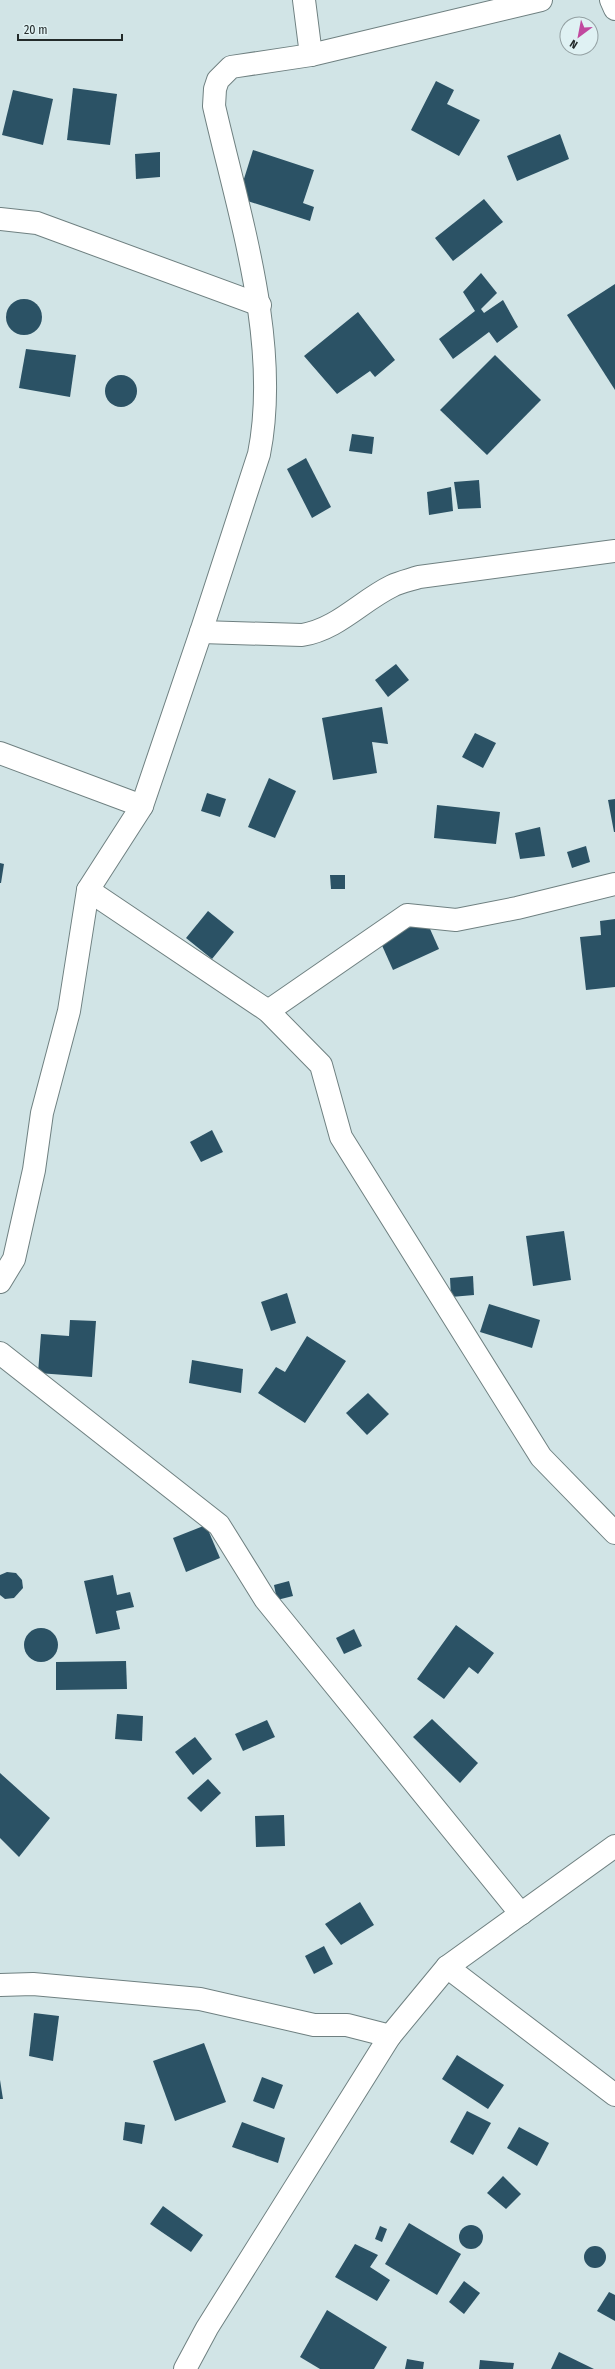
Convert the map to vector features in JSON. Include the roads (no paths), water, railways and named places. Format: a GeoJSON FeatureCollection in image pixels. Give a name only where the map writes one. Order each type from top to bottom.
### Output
{"type":"FeatureCollection","features":[{"type":"Feature","properties":{"kind":"street"},"geometry":{"type":"LineString","coordinates":[[304,0],[311,55]]}},
{"type":"Feature","properties":{"kind":"street"},"geometry":{"type":"LineString","coordinates":[[0,1282],[14,1259],[32,1177],[42,1113],[69,1011],[88,890],[142,806],[202,632],[259,454],[264,431],[265,405],[260,305],[214,106],[215,88],[218,80],[231,67],[311,55],[541,0]]}},
{"type":"Feature","properties":{"kind":"street"},"geometry":{"type":"LineString","coordinates":[[611,0],[615,9]]}},
{"type":"Feature","properties":{"kind":"street"},"geometry":{"type":"LineString","coordinates":[[0,219],[37,223],[260,305]]}},
{"type":"Feature","properties":{"kind":"street"},"geometry":{"type":"LineString","coordinates":[[202,632],[302,635],[317,633],[335,624],[392,586],[419,577],[615,551]]}},
{"type":"Feature","properties":{"kind":"street"},"geometry":{"type":"LineString","coordinates":[[0,753],[142,806]]}},
{"type":"Feature","properties":{"kind":"street"},"geometry":{"type":"LineString","coordinates":[[268,1011],[407,915],[456,920],[517,908],[615,884]]}},
{"type":"Feature","properties":{"kind":"street"},"geometry":{"type":"LineString","coordinates":[[88,890],[268,1011],[321,1065],[341,1137],[541,1457],[615,1533]]}},
{"type":"Feature","properties":{"kind":"street"},"geometry":{"type":"LineString","coordinates":[[0,1354],[219,1524],[265,1598],[521,1914]]}},
{"type":"Feature","properties":{"kind":"street"},"geometry":{"type":"LineString","coordinates":[[185,2369],[207,2328],[390,2036],[447,1966],[615,1846]]}},
{"type":"Feature","properties":{"kind":"street"},"geometry":{"type":"LineString","coordinates":[[447,1966],[615,2095]]}},
{"type":"Feature","properties":{"kind":"street"},"geometry":{"type":"LineString","coordinates":[[0,1985],[33,1984],[200,1999],[314,2025],[347,2025],[390,2036]]}}]}
